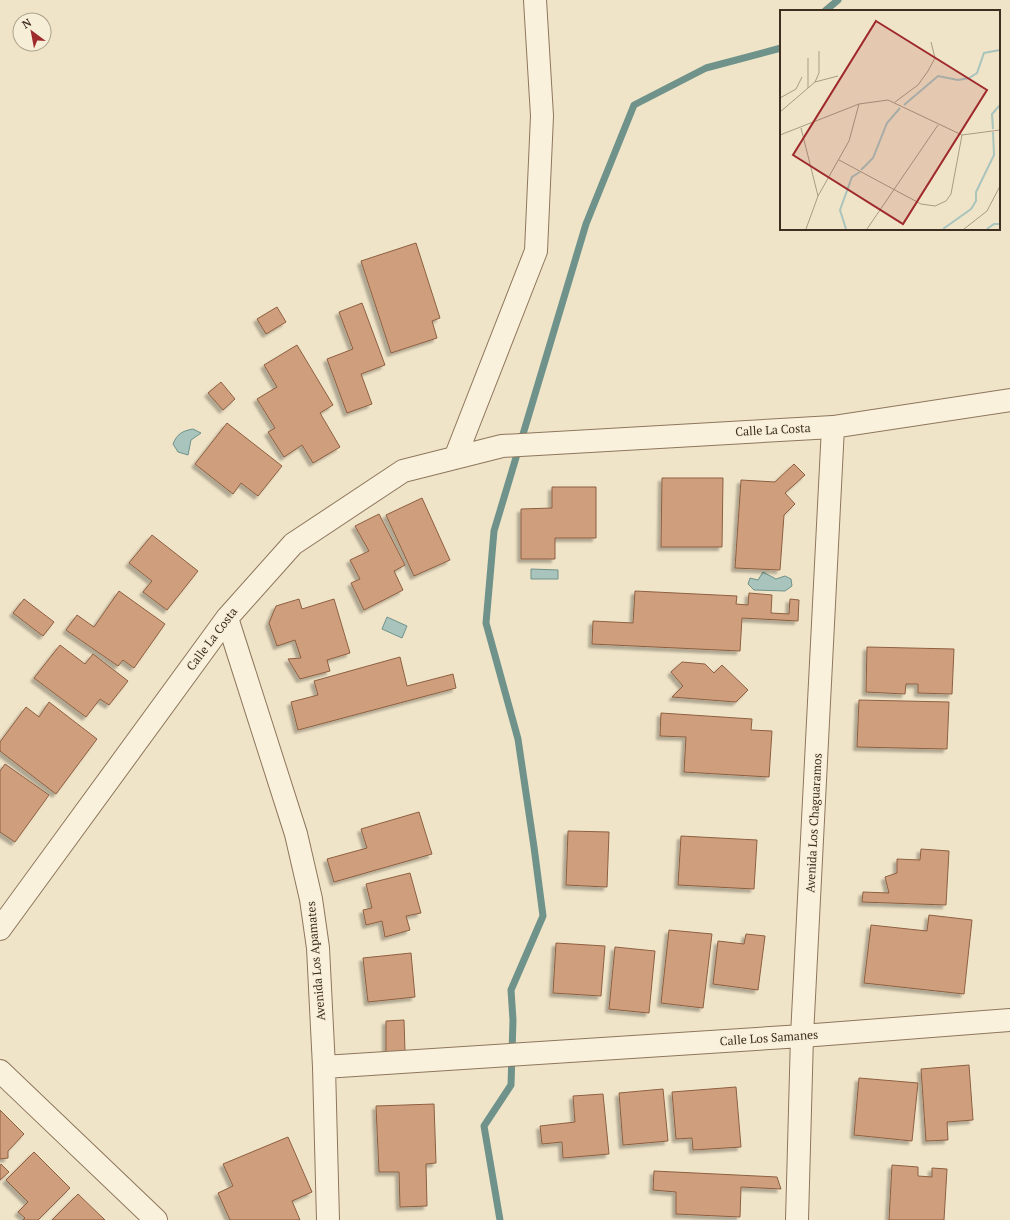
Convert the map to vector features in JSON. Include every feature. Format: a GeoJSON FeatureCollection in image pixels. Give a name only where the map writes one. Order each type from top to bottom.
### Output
{"type":"FeatureCollection","features":[{"type":"Feature","properties":{"kind":"street"},"geometry":{"type":"LineString","coordinates":[[455,458],[536,251],[542,116],[536,0]]}},
{"type":"Feature","properties":{"kind":"street","name":"Calle La Costa"},"geometry":{"type":"LineString","coordinates":[[0,929],[227,618],[293,544],[403,471],[502,446],[833,427],[1010,400]]}},
{"type":"Feature","properties":{"kind":"street","name":"Avenida Los Chaguaramos"},"geometry":{"type":"LineString","coordinates":[[797,1220],[802,1036],[833,427]]}},
{"type":"Feature","properties":{"kind":"street","name":"Avenida Los Apamates"},"geometry":{"type":"LineString","coordinates":[[227,618],[296,834],[311,899],[318,948],[324,1067],[328,1220]]}},
{"type":"Feature","properties":{"kind":"street","name":"Calle Los Samanes"},"geometry":{"type":"LineString","coordinates":[[324,1067],[802,1036],[1010,1020]]}},
{"type":"Feature","properties":{"kind":"street"},"geometry":{"type":"LineString","coordinates":[[0,1071],[156,1220]]}},
{"type":"Feature","properties":{"kind":"water"},"geometry":{"type":"Polygon","coordinates":[[[193,429],[201,433],[191,440],[188,455],[178,452],[173,444],[176,438],[183,432],[193,429]]]}},
{"type":"Feature","properties":{"kind":"water"},"geometry":{"type":"Polygon","coordinates":[[[531,569],[558,570],[558,579],[531,579],[531,569]]]}},
{"type":"Feature","properties":{"kind":"water"},"geometry":{"type":"Polygon","coordinates":[[[763,572],[776,579],[785,576],[791,579],[792,586],[785,591],[754,590],[748,584],[750,578],[758,580],[763,572]]]}},
{"type":"Feature","properties":{"kind":"water"},"geometry":{"type":"Polygon","coordinates":[[[387,617],[407,626],[402,638],[382,629],[387,617]]]}},
{"type":"Feature","properties":{"kind":"building"},"geometry":{"type":"Polygon","coordinates":[[[416,243],[440,318],[432,321],[437,338],[391,353],[361,261],[416,243]]]}},
{"type":"Feature","properties":{"kind":"building"},"geometry":{"type":"Polygon","coordinates":[[[362,303],[385,365],[361,374],[372,404],[347,413],[327,359],[353,349],[339,312],[362,303]]]}},
{"type":"Feature","properties":{"kind":"building"},"geometry":{"type":"Polygon","coordinates":[[[277,307],[286,322],[266,334],[257,319],[277,307]]]}},
{"type":"Feature","properties":{"kind":"building"},"geometry":{"type":"Polygon","coordinates":[[[297,345],[333,405],[320,413],[340,447],[313,463],[302,445],[284,457],[268,432],[275,428],[257,399],[277,387],[264,365],[297,345]]]}},
{"type":"Feature","properties":{"kind":"building"},"geometry":{"type":"Polygon","coordinates":[[[221,382],[235,399],[223,410],[208,393],[221,382]]]}},
{"type":"Feature","properties":{"kind":"building"},"geometry":{"type":"Polygon","coordinates":[[[227,423],[282,466],[258,496],[241,483],[233,494],[195,464],[227,423]]]}},
{"type":"Feature","properties":{"kind":"building"},"geometry":{"type":"Polygon","coordinates":[[[794,464],[805,475],[785,493],[795,504],[784,515],[780,570],[735,568],[741,480],[775,482],[794,464]]]}},
{"type":"Feature","properties":{"kind":"building"},"geometry":{"type":"Polygon","coordinates":[[[662,478],[723,478],[722,547],[661,547],[662,478]]]}},
{"type":"Feature","properties":{"kind":"building"},"geometry":{"type":"Polygon","coordinates":[[[552,487],[596,487],[596,538],[555,538],[555,559],[521,559],[521,509],[552,508],[552,487]]]}},
{"type":"Feature","properties":{"kind":"building"},"geometry":{"type":"Polygon","coordinates":[[[422,498],[450,560],[414,576],[386,515],[422,498]]]}},
{"type":"Feature","properties":{"kind":"building"},"geometry":{"type":"Polygon","coordinates":[[[379,514],[405,565],[394,571],[403,590],[364,610],[351,583],[360,579],[350,560],[369,551],[355,526],[379,514]]]}},
{"type":"Feature","properties":{"kind":"building"},"geometry":{"type":"Polygon","coordinates":[[[152,535],[198,571],[167,610],[143,592],[152,581],[129,563],[152,535]]]}},
{"type":"Feature","properties":{"kind":"building"},"geometry":{"type":"Polygon","coordinates":[[[119,591],[165,624],[134,668],[123,660],[118,666],[66,630],[77,615],[94,627],[119,591]]]}},
{"type":"Feature","properties":{"kind":"building"},"geometry":{"type":"Polygon","coordinates":[[[635,591],[737,596],[736,604],[748,605],[749,593],[772,595],[771,613],[789,614],[790,599],[799,600],[798,621],[742,618],[740,651],[592,644],[593,621],[633,623],[635,591]]]}},
{"type":"Feature","properties":{"kind":"building"},"geometry":{"type":"Polygon","coordinates":[[[24,599],[54,622],[43,636],[13,613],[24,599]]]}},
{"type":"Feature","properties":{"kind":"building"},"geometry":{"type":"Polygon","coordinates":[[[299,599],[302,609],[334,599],[350,653],[327,660],[330,671],[300,679],[288,659],[301,658],[295,640],[277,646],[269,623],[276,606],[299,599]]]}},
{"type":"Feature","properties":{"kind":"building"},"geometry":{"type":"Polygon","coordinates":[[[60,645],[85,664],[93,654],[128,681],[109,705],[100,699],[86,717],[34,678],[60,645]]]}},
{"type":"Feature","properties":{"kind":"building"},"geometry":{"type":"Polygon","coordinates":[[[867,647],[954,649],[952,694],[918,693],[918,684],[906,684],[905,694],[866,692],[867,647]]]}},
{"type":"Feature","properties":{"kind":"building"},"geometry":{"type":"Polygon","coordinates":[[[400,657],[407,686],[453,674],[456,688],[298,730],[291,702],[318,695],[314,681],[400,657]]]}},
{"type":"Feature","properties":{"kind":"building"},"geometry":{"type":"Polygon","coordinates":[[[682,662],[705,664],[714,673],[722,665],[748,690],[736,702],[672,697],[683,686],[671,672],[682,662]]]}},
{"type":"Feature","properties":{"kind":"building"},"geometry":{"type":"Polygon","coordinates":[[[859,700],[949,702],[947,749],[857,747],[859,700]]]}},
{"type":"Feature","properties":{"kind":"building"},"geometry":{"type":"Polygon","coordinates":[[[49,702],[97,739],[56,794],[0,751],[0,742],[26,707],[39,717],[49,702]]]}},
{"type":"Feature","properties":{"kind":"building"},"geometry":{"type":"Polygon","coordinates":[[[661,713],[752,719],[751,730],[772,731],[769,777],[684,772],[686,737],[660,736],[661,713]]]}},
{"type":"Feature","properties":{"kind":"building"},"geometry":{"type":"Polygon","coordinates":[[[5,764],[49,795],[15,842],[0,832],[0,771],[5,764]]]}},
{"type":"Feature","properties":{"kind":"building"},"geometry":{"type":"Polygon","coordinates":[[[419,812],[432,854],[334,882],[327,859],[367,848],[361,829],[419,812]]]}},
{"type":"Feature","properties":{"kind":"building"},"geometry":{"type":"Polygon","coordinates":[[[568,831],[609,832],[607,887],[566,885],[568,831]]]}},
{"type":"Feature","properties":{"kind":"building"},"geometry":{"type":"Polygon","coordinates":[[[681,836],[757,840],[754,889],[678,885],[681,836]]]}},
{"type":"Feature","properties":{"kind":"building"},"geometry":{"type":"Polygon","coordinates":[[[921,849],[949,851],[946,905],[862,902],[863,892],[889,893],[885,877],[897,873],[897,859],[920,860],[921,849]]]}},
{"type":"Feature","properties":{"kind":"building"},"geometry":{"type":"Polygon","coordinates":[[[410,873],[421,913],[406,916],[410,930],[385,937],[382,921],[366,925],[363,910],[372,908],[366,884],[410,873]]]}},
{"type":"Feature","properties":{"kind":"building"},"geometry":{"type":"Polygon","coordinates":[[[929,915],[972,920],[964,994],[864,983],[871,925],[927,931],[929,915]]]}},
{"type":"Feature","properties":{"kind":"building"},"geometry":{"type":"Polygon","coordinates":[[[669,930],[712,934],[703,1008],[661,1003],[669,930]]]}},
{"type":"Feature","properties":{"kind":"building"},"geometry":{"type":"Polygon","coordinates":[[[746,934],[765,936],[758,990],[713,984],[718,941],[744,944],[746,934]]]}},
{"type":"Feature","properties":{"kind":"building"},"geometry":{"type":"Polygon","coordinates":[[[556,943],[605,946],[601,996],[553,993],[556,943]]]}},
{"type":"Feature","properties":{"kind":"building"},"geometry":{"type":"Polygon","coordinates":[[[615,947],[655,951],[649,1013],[609,1009],[615,947]]]}},
{"type":"Feature","properties":{"kind":"building"},"geometry":{"type":"Polygon","coordinates":[[[411,953],[415,997],[368,1002],[363,958],[411,953]]]}},
{"type":"Feature","properties":{"kind":"building"},"geometry":{"type":"Polygon","coordinates":[[[404,1020],[405,1051],[386,1052],[386,1021],[404,1020]]]}},
{"type":"Feature","properties":{"kind":"building"},"geometry":{"type":"Polygon","coordinates":[[[969,1065],[973,1120],[947,1122],[948,1140],[926,1141],[921,1069],[969,1065]]]}},
{"type":"Feature","properties":{"kind":"building"},"geometry":{"type":"Polygon","coordinates":[[[859,1078],[918,1083],[912,1141],[854,1135],[859,1078]]]}},
{"type":"Feature","properties":{"kind":"building"},"geometry":{"type":"Polygon","coordinates":[[[736,1087],[741,1147],[693,1150],[692,1138],[676,1139],[672,1092],[736,1087]]]}},
{"type":"Feature","properties":{"kind":"building"},"geometry":{"type":"Polygon","coordinates":[[[663,1089],[668,1141],[623,1145],[619,1093],[663,1089]]]}},
{"type":"Feature","properties":{"kind":"building"},"geometry":{"type":"Polygon","coordinates":[[[603,1094],[609,1154],[563,1158],[562,1142],[542,1144],[540,1126],[575,1122],[573,1096],[603,1094]]]}},
{"type":"Feature","properties":{"kind":"building"},"geometry":{"type":"Polygon","coordinates":[[[434,1104],[436,1163],[426,1164],[427,1206],[400,1207],[399,1172],[379,1172],[376,1106],[434,1104]]]}},
{"type":"Feature","properties":{"kind":"building"},"geometry":{"type":"Polygon","coordinates":[[[0,1110],[24,1134],[8,1151],[8,1158],[0,1159],[0,1110]]]}},
{"type":"Feature","properties":{"kind":"building"},"geometry":{"type":"Polygon","coordinates":[[[288,1137],[312,1192],[292,1201],[300,1220],[230,1220],[218,1193],[233,1186],[223,1164],[288,1137]]]}},
{"type":"Feature","properties":{"kind":"building"},"geometry":{"type":"Polygon","coordinates":[[[34,1152],[70,1188],[38,1220],[23,1220],[25,1218],[18,1212],[28,1202],[6,1180],[34,1152]]]}},
{"type":"Feature","properties":{"kind":"building"},"geometry":{"type":"Polygon","coordinates":[[[1,1164],[9,1172],[0,1180],[0,1166],[1,1164]]]}},
{"type":"Feature","properties":{"kind":"building"},"geometry":{"type":"Polygon","coordinates":[[[892,1165],[918,1167],[918,1176],[932,1177],[932,1168],[947,1169],[944,1220],[889,1220],[892,1165]]]}},
{"type":"Feature","properties":{"kind":"building"},"geometry":{"type":"Polygon","coordinates":[[[654,1171],[777,1177],[781,1189],[741,1187],[740,1217],[676,1214],[676,1192],[653,1190],[654,1171]]]}},
{"type":"Feature","properties":{"kind":"building"},"geometry":{"type":"Polygon","coordinates":[[[78,1194],[105,1220],[52,1220],[78,1194]]]}},
{"type":"Feature","properties":{"kind":"waterway"},"geometry":{"type":"LineString","coordinates":[[826,10],[838,0]]}},
{"type":"Feature","properties":{"kind":"waterway"},"geometry":{"type":"LineString","coordinates":[[500,1220],[484,1126],[511,1085],[513,1020],[511,990],[543,916],[518,739],[486,623],[494,531],[586,224],[634,105],[706,68],[780,48]]}}]}
